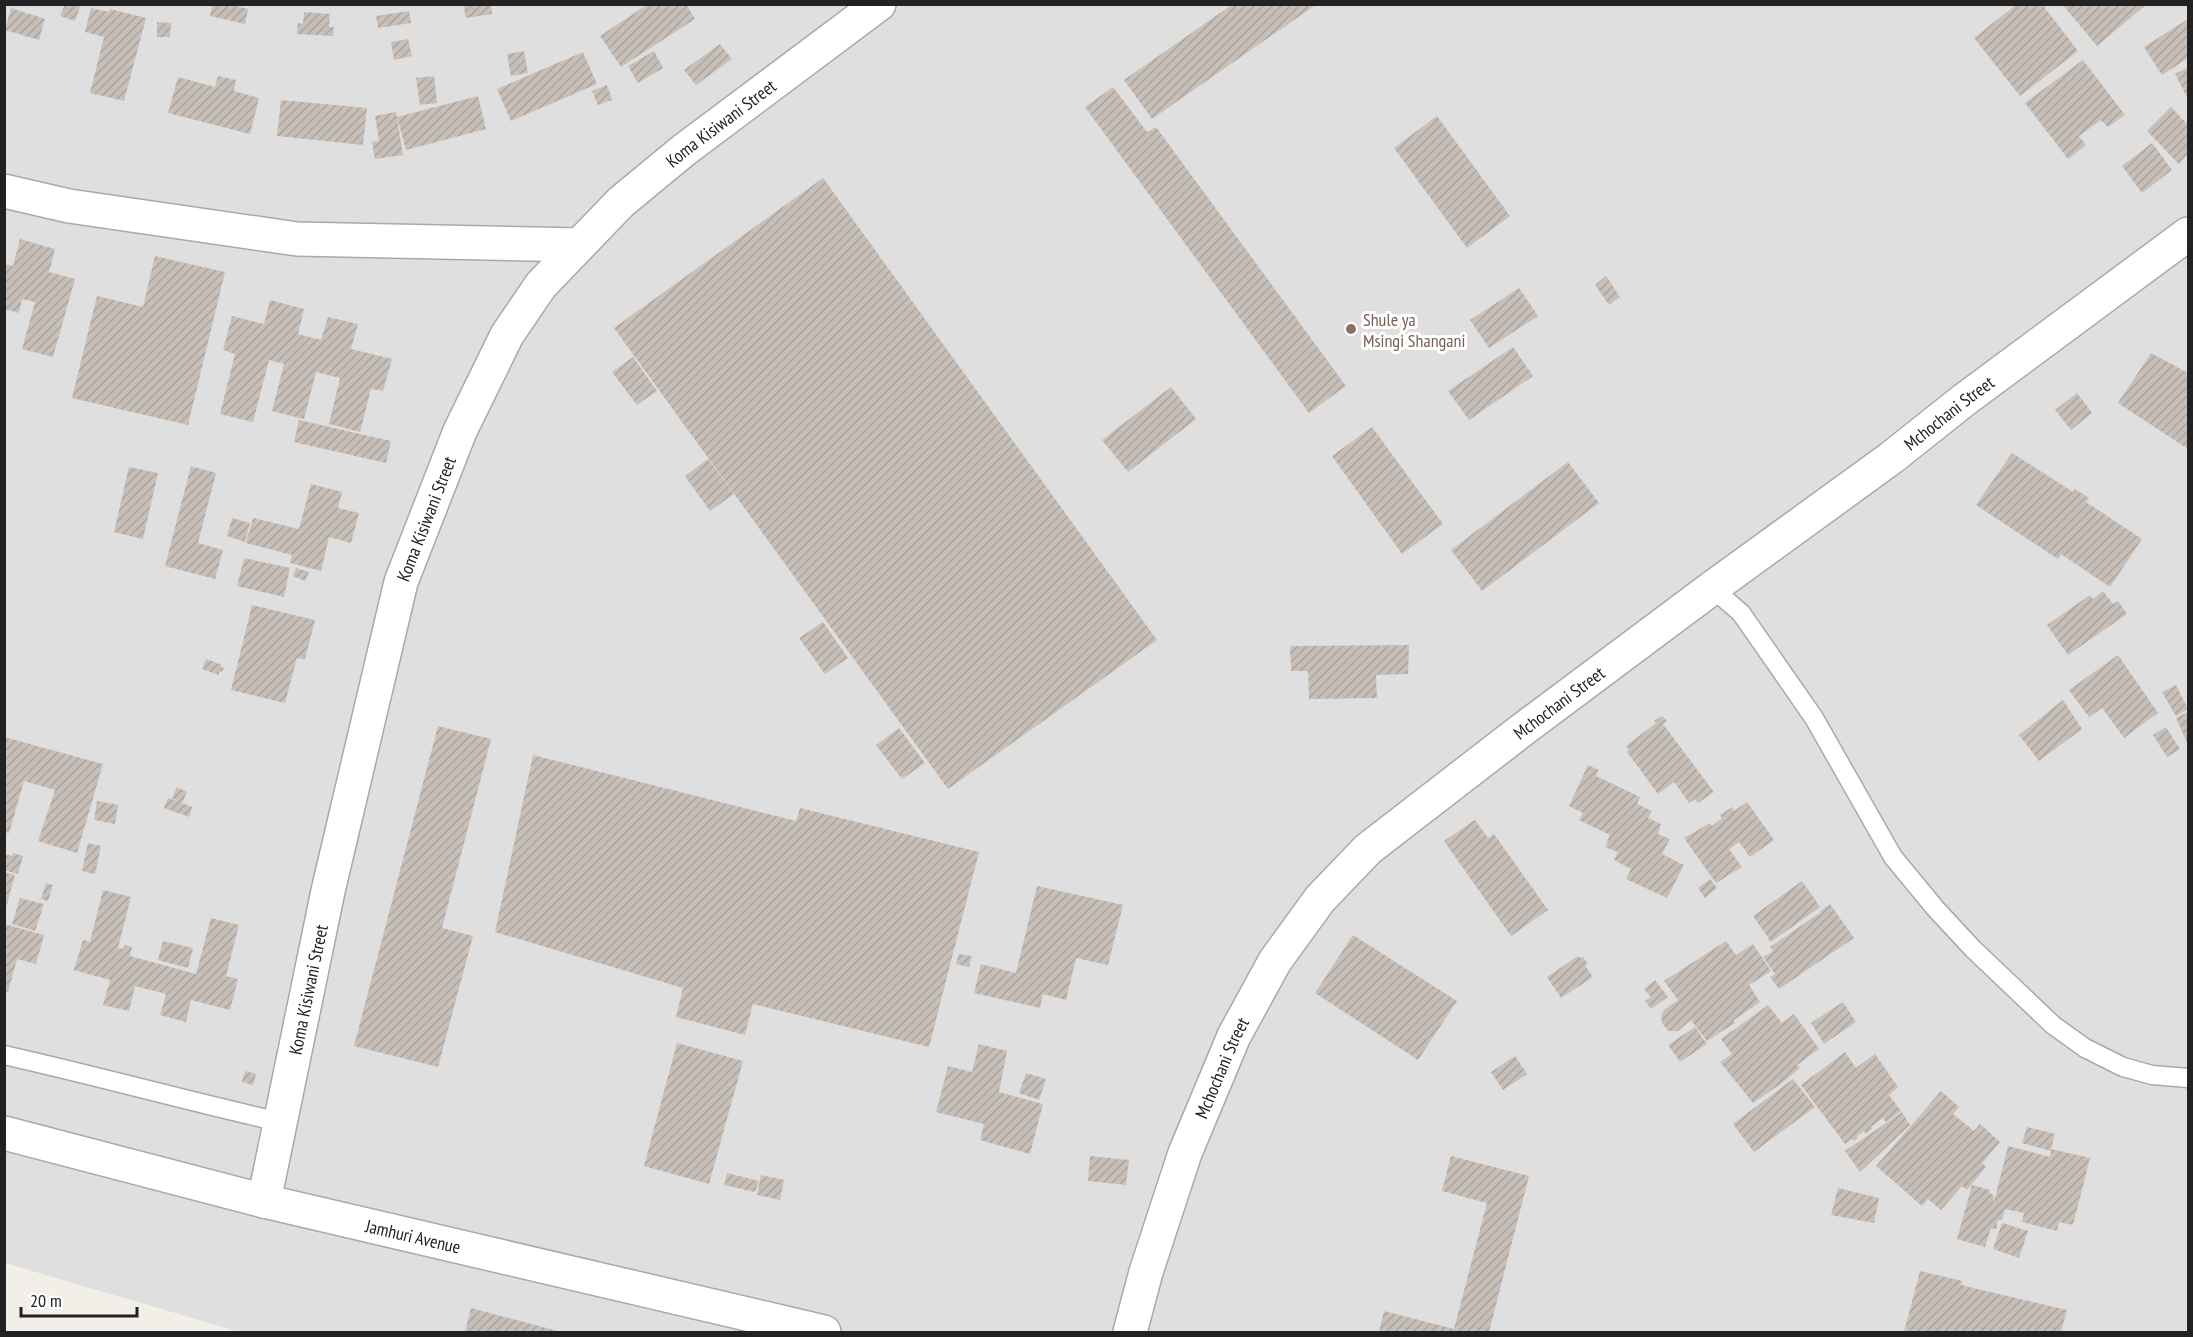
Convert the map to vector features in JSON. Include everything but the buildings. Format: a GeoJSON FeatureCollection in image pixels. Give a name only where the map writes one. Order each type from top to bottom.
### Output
{"type":"FeatureCollection","features":[{"type":"Feature","properties":{"kind":"street","name":"Koma Kisiwani Street"},"geometry":{"type":"LineString","coordinates":[[264,1201],[328,891],[401,582],[460,431],[507,335],[541,285],[621,202],[684,150],[879,4]]}},
{"type":"Feature","properties":{"kind":"street"},"geometry":{"type":"LineString","coordinates":[[4,191],[69,206],[297,239],[579,245]]}},
{"type":"Feature","properties":{"kind":"street","name":"Mchochani Street"},"geometry":{"type":"LineString","coordinates":[[1130,1332],[1146,1272],[1185,1153],[1234,1036],[1275,961],[1320,899],[1377,842],[1531,723],[1892,458],[1965,400],[2188,234]]}},
{"type":"Feature","properties":{"kind":"street","name":"Jamhuri Avenue"},"geometry":{"type":"LineString","coordinates":[[4,1133],[264,1201],[824,1332]]}},
{"type":"Feature","properties":{"kind":"lane"},"geometry":{"type":"LineString","coordinates":[[1712,588],[1741,613],[1814,718],[1893,856],[1935,908],[1973,949],[2053,1025],[2085,1048],[2123,1067],[2152,1075],[2188,1078]]}},
{"type":"Feature","properties":{"kind":"lane"},"geometry":{"type":"LineString","coordinates":[[4,1055],[280,1122]]}},
{"type":"Feature","properties":{"kind":"shaded area"},"geometry":{"type":"Polygon","coordinates":[[[4,5],[2188,5],[2188,1332],[240,1332],[5,1263],[4,5]]]}},
{"type":"Feature","properties":{"kind":"place","name":"Shule ya Msingi Shangani"},"geometry":{"type":"Point","coordinates":[1351,329]}}]}
